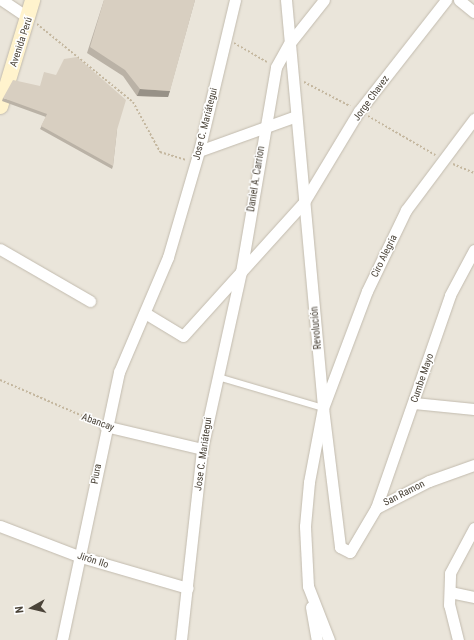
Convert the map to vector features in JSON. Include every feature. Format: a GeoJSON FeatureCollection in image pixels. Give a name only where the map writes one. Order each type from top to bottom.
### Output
{"type":"FeatureCollection","features":[{"type":"Feature","properties":{"kind":"street"},"geometry":{"type":"LineString","coordinates":[[2,0],[29,18]]}},
{"type":"Feature","properties":{"kind":"street","name":"Avenida Perú"},"geometry":{"type":"LineString","coordinates":[[0,106],[29,18],[32,0]]}},
{"type":"Feature","properties":{"kind":"street","name":"Jose C. Mariátegui"},"geometry":{"type":"LineString","coordinates":[[145,313],[168,257],[199,151],[235,0]]}},
{"type":"Feature","properties":{"kind":"street"},"geometry":{"type":"LineString","coordinates":[[286,0],[289,44]]}},
{"type":"Feature","properties":{"kind":"street","name":"Daniel A. Carrion"},"geometry":{"type":"LineString","coordinates":[[241,272],[276,67],[289,44],[324,0]]}},
{"type":"Feature","properties":{"kind":"street","name":"Jorge Chavez"},"geometry":{"type":"LineString","coordinates":[[145,313],[183,336],[304,202],[359,111],[446,0]]}},
{"type":"Feature","properties":{"kind":"street"},"geometry":{"type":"LineString","coordinates":[[459,0],[474,12]]}},
{"type":"Feature","properties":{"kind":"street","name":"Revolución"},"geometry":{"type":"LineString","coordinates":[[289,44],[323,408],[340,547],[350,552],[355,547]]}},
{"type":"Feature","properties":{"kind":"street"},"geometry":{"type":"LineString","coordinates":[[199,151],[265,125],[296,116]]}},
{"type":"Feature","properties":{"kind":"street","name":"Ciro Alegria"},"geometry":{"type":"LineString","coordinates":[[323,408],[367,291],[406,210],[474,119]]}},
{"type":"Feature","properties":{"kind":"street"},"geometry":{"type":"LineString","coordinates":[[0,249],[90,301]]}},
{"type":"Feature","properties":{"kind":"street","name":"Cumbe Mayo"},"geometry":{"type":"LineString","coordinates":[[376,508],[414,403],[450,295],[474,250]]}},
{"type":"Feature","properties":{"kind":"street","name":"Jose C. Mariátegui"},"geometry":{"type":"LineString","coordinates":[[181,640],[188,588],[202,449],[215,376],[241,272]]}},
{"type":"Feature","properties":{"kind":"street","name":"Piura"},"geometry":{"type":"LineString","coordinates":[[62,640],[81,557],[105,426],[119,372],[145,313]]}},
{"type":"Feature","properties":{"kind":"street"},"geometry":{"type":"LineString","coordinates":[[414,403],[474,409]]}},
{"type":"Feature","properties":{"kind":"street"},"geometry":{"type":"LineString","coordinates":[[316,640],[308,586],[305,526],[309,482],[323,408]]}},
{"type":"Feature","properties":{"kind":"street","name":"Abancay"},"geometry":{"type":"LineString","coordinates":[[105,426],[202,449]]}},
{"type":"Feature","properties":{"kind":"street","name":"San Ramon"},"geometry":{"type":"LineString","coordinates":[[355,547],[376,508],[429,481],[474,465]]}},
{"type":"Feature","properties":{"kind":"street","name":"Jirón Ilo"},"geometry":{"type":"LineString","coordinates":[[0,526],[81,557],[188,588]]}},
{"type":"Feature","properties":{"kind":"street"},"geometry":{"type":"LineString","coordinates":[[458,640],[450,612],[450,592],[453,563],[474,528]]}},
{"type":"Feature","properties":{"kind":"street"},"geometry":{"type":"LineString","coordinates":[[308,586],[329,640]]}},
{"type":"Feature","properties":{"kind":"street"},"geometry":{"type":"LineString","coordinates":[[450,592],[474,597]]}},
{"type":"Feature","properties":{"kind":"lane"},"geometry":{"type":"LineString","coordinates":[[215,376],[323,408]]}},
{"type":"Feature","properties":{"kind":"path"},"geometry":{"type":"LineString","coordinates":[[29,18],[133,102],[160,152],[195,162]]}},
{"type":"Feature","properties":{"kind":"path","name":"Abancay"},"geometry":{"type":"LineString","coordinates":[[0,380],[105,426]]}},
{"type":"Feature","properties":{"kind":"shaded area"},"geometry":{"type":"Polygon","coordinates":[[[0,0],[474,0],[474,640],[0,640],[0,0]]]}},
{"type":"Feature","properties":{"kind":"building"},"geometry":{"type":"Polygon","coordinates":[[[104,0],[195,0],[170,91],[140,89],[125,70],[90,47],[104,0]]]}},
{"type":"Feature","properties":{"kind":"building"},"geometry":{"type":"Polygon","coordinates":[[[77,57],[126,100],[117,130],[113,166],[41,126],[47,114],[3,98],[13,80],[40,86],[44,72],[56,75],[64,59],[77,57]]]}}]}
